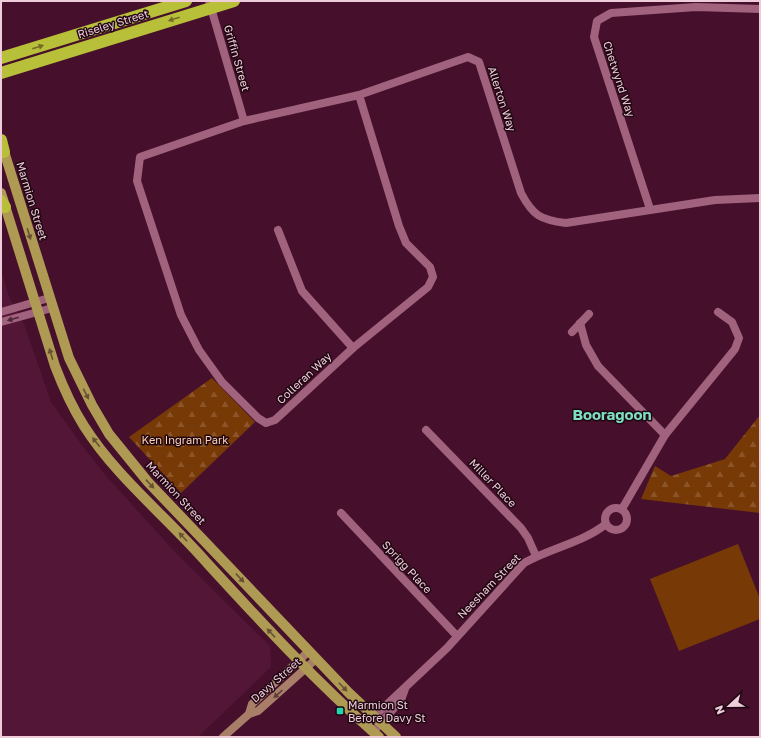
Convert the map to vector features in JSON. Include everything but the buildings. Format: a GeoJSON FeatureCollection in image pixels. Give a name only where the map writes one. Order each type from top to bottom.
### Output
{"type":"FeatureCollection","features":[{"type":"Feature","properties":{"kind":"highway","name":"Riseley Street"},"geometry":{"type":"LineString","coordinates":[[1,58],[186,1]]}},
{"type":"Feature","properties":{"kind":"highway","name":"Riseley Street"},"geometry":{"type":"LineString","coordinates":[[1,73],[72,51],[210,4],[234,1]]}},
{"type":"Feature","properties":{"kind":"highway"},"geometry":{"type":"LineString","coordinates":[[1,82],[2,80],[58,64],[72,51]]}},
{"type":"Feature","properties":{"kind":"highway"},"geometry":{"type":"LineString","coordinates":[[1,140],[2,148]]}},
{"type":"Feature","properties":{"kind":"main road","name":"Marmion Street"},"geometry":{"type":"LineString","coordinates":[[2,148],[50,303],[69,358],[79,381],[109,434],[148,482],[316,659],[396,737]]}},
{"type":"Feature","properties":{"kind":"main road"},"geometry":{"type":"LineString","coordinates":[[1,193],[3,204],[59,377],[74,409],[89,433],[126,479],[207,562],[298,662],[372,731]]}},
{"type":"Feature","properties":{"kind":"street","name":"Griffin Street"},"geometry":{"type":"LineString","coordinates":[[210,4],[244,121]]}},
{"type":"Feature","properties":{"kind":"street","name":"Chetwynd Way"},"geometry":{"type":"LineString","coordinates":[[650,209],[594,37],[597,21],[611,13],[696,7],[760,9]]}},
{"type":"Feature","properties":{"kind":"street","name":"Allerton Way"},"geometry":{"type":"LineString","coordinates":[[140,157],[244,121],[359,95],[468,57],[479,62],[521,193],[528,206],[545,220],[566,223],[715,200],[760,198]]}},
{"type":"Feature","properties":{"kind":"street","name":"Colleran Way"},"geometry":{"type":"LineString","coordinates":[[140,157],[137,181],[181,315],[199,350],[222,382],[258,418],[266,423],[275,420],[353,348],[428,287],[433,277],[430,267],[406,243],[399,226],[359,95]]}},
{"type":"Feature","properties":{"kind":"street"},"geometry":{"type":"LineString","coordinates":[[278,230],[302,291],[353,348]]}},
{"type":"Feature","properties":{"kind":"street"},"geometry":{"type":"LineString","coordinates":[[1,322],[50,303]]}},
{"type":"Feature","properties":{"kind":"street"},"geometry":{"type":"LineString","coordinates":[[1,312],[37,307]]}},
{"type":"Feature","properties":{"kind":"street"},"geometry":{"type":"LineString","coordinates":[[606,524],[612,529],[616,530],[624,527],[628,519],[627,515],[622,509],[665,435],[735,349],[739,338],[732,322],[718,312]]}},
{"type":"Feature","properties":{"kind":"street"},"geometry":{"type":"LineString","coordinates":[[572,332],[589,314]]}},
{"type":"Feature","properties":{"kind":"street"},"geometry":{"type":"LineString","coordinates":[[580,323],[586,345],[598,366],[665,435]]}},
{"type":"Feature","properties":{"kind":"street","name":"Miller Place"},"geometry":{"type":"LineString","coordinates":[[426,430],[521,528],[528,538],[536,556]]}},
{"type":"Feature","properties":{"kind":"street","name":"Neesham Street"},"geometry":{"type":"LineString","coordinates":[[372,731],[377,720],[396,694],[405,689],[457,636],[524,563],[536,556],[594,533],[606,524],[605,519],[609,510],[616,508],[622,509]]}},
{"type":"Feature","properties":{"kind":"street","name":"Sprigg Place"},"geometry":{"type":"LineString","coordinates":[[341,513],[457,636]]}},
{"type":"Feature","properties":{"kind":"street","name":"Davy Street"},"geometry":{"type":"LineString","coordinates":[[249,714],[252,704],[309,651]]}},
{"type":"Feature","properties":{"kind":"street","name":"Davy Street"},"geometry":{"type":"LineString","coordinates":[[223,737],[249,714],[258,711],[316,659]]}},
{"type":"Feature","properties":{"kind":"shaded area"},"geometry":{"type":"Polygon","coordinates":[[[1,271],[9,297],[24,324],[51,402],[106,476],[173,550],[270,646],[271,667],[198,737],[1,737],[1,271]]]}},
{"type":"Feature","properties":{"kind":"green space","name":"Ken Ingram Park"},"geometry":{"type":"Polygon","coordinates":[[[212,378],[255,422],[181,493],[129,437],[212,378]]]}},
{"type":"Feature","properties":{"kind":"green space"},"geometry":{"type":"Polygon","coordinates":[[[760,415],[760,513],[641,499],[655,466],[671,476],[725,459],[760,415]]]}},
{"type":"Feature","properties":{"kind":"green space"},"geometry":{"type":"Polygon","coordinates":[[[738,544],[760,599],[760,619],[679,651],[650,579],[738,544]]]}},
{"type":"Feature","properties":{"kind":"place","name":"Marmion St Before Davy St"},"geometry":{"type":"Point","coordinates":[340,711]}},
{"type":"Feature","properties":{"kind":"district","name":"Booragoon"},"geometry":{"type":"Point","coordinates":[612,415]}}]}
